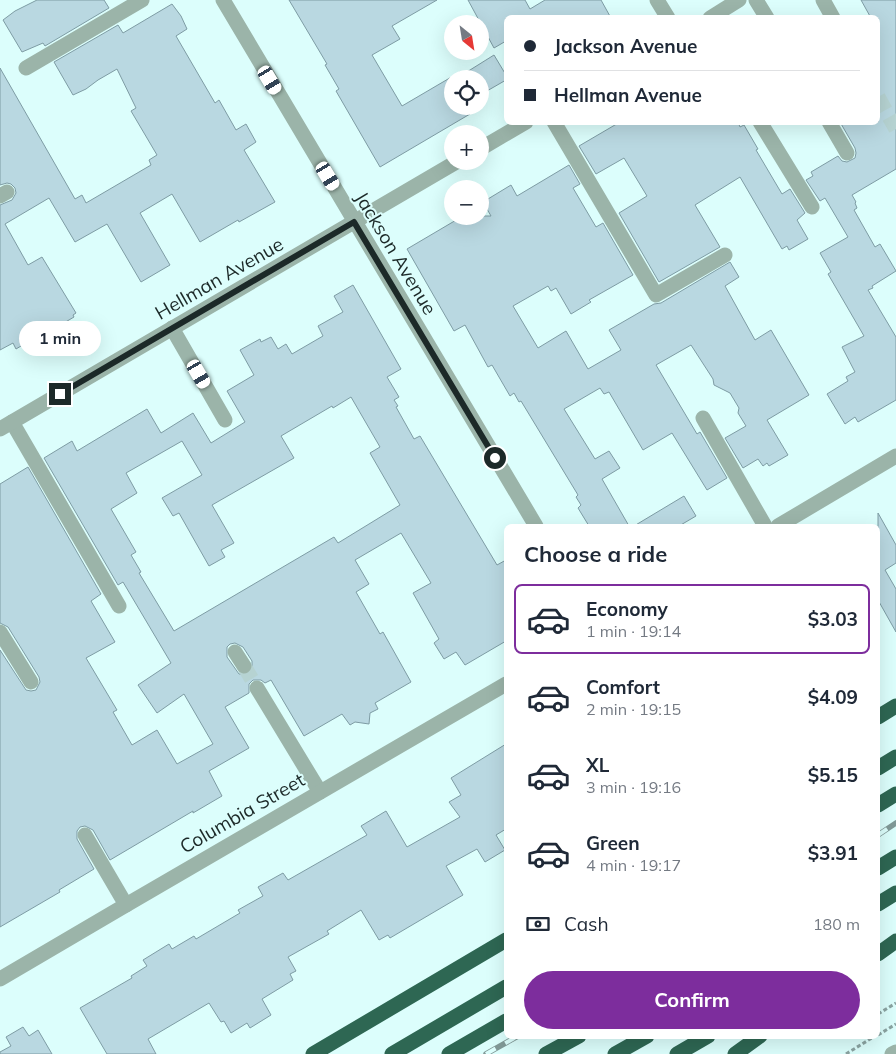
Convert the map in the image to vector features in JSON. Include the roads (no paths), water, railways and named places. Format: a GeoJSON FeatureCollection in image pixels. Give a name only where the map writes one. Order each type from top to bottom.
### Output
{"type":"FeatureCollection","features":[{"type":"Feature","properties":{"kind":"highway"},"geometry":{"type":"LineString","coordinates":[[880,717],[896,706]]}},
{"type":"Feature","properties":{"kind":"highway"},"geometry":{"type":"LineString","coordinates":[[880,767],[896,757]]}},
{"type":"Feature","properties":{"kind":"highway"},"geometry":{"type":"LineString","coordinates":[[880,804],[896,794]]}},
{"type":"Feature","properties":{"kind":"highway"},"geometry":{"type":"LineString","coordinates":[[880,867],[896,857]]}},
{"type":"Feature","properties":{"kind":"highway"},"geometry":{"type":"LineString","coordinates":[[880,903],[896,893]]}},
{"type":"Feature","properties":{"kind":"highway"},"geometry":{"type":"LineString","coordinates":[[880,941],[896,931]]}},
{"type":"Feature","properties":{"kind":"highway"},"geometry":{"type":"LineString","coordinates":[[313,1054],[504,941]]}},
{"type":"Feature","properties":{"kind":"highway"},"geometry":{"type":"LineString","coordinates":[[880,953],[896,941]]}},
{"type":"Feature","properties":{"kind":"highway"},"geometry":{"type":"LineString","coordinates":[[392,1054],[504,988]]}},
{"type":"Feature","properties":{"kind":"highway"},"geometry":{"type":"LineString","coordinates":[[449,1054],[504,1022]]}},
{"type":"Feature","properties":{"kind":"highway"},"geometry":{"type":"LineString","coordinates":[[546,1054],[574,1039]]}},
{"type":"Feature","properties":{"kind":"highway"},"geometry":{"type":"LineString","coordinates":[[615,1054],[642,1039]]}},
{"type":"Feature","properties":{"kind":"highway"},"geometry":{"type":"LineString","coordinates":[[677,1054],[703,1039]]}},
{"type":"Feature","properties":{"kind":"highway"},"geometry":{"type":"LineString","coordinates":[[735,1054],[756,1039]]}},
{"type":"Feature","properties":{"kind":"street"},"geometry":{"type":"LineString","coordinates":[[26,68],[142,0]]}},
{"type":"Feature","properties":{"kind":"street","name":"Jackson Avenue"},"geometry":{"type":"LineString","coordinates":[[223,0],[535,524]]}},
{"type":"Feature","properties":{"kind":"street"},"geometry":{"type":"LineString","coordinates":[[657,0],[666,15]]}},
{"type":"Feature","properties":{"kind":"street"},"geometry":{"type":"LineString","coordinates":[[715,15],[739,0]]}},
{"type":"Feature","properties":{"kind":"street"},"geometry":{"type":"LineString","coordinates":[[756,0],[766,15]]}},
{"type":"Feature","properties":{"kind":"street"},"geometry":{"type":"LineString","coordinates":[[823,0],[831,15]]}},
{"type":"Feature","properties":{"kind":"street"},"geometry":{"type":"LineString","coordinates":[[489,143],[521,125]]}},
{"type":"Feature","properties":{"kind":"street"},"geometry":{"type":"LineString","coordinates":[[556,125],[656,295],[724,255]]}},
{"type":"Feature","properties":{"kind":"street"},"geometry":{"type":"LineString","coordinates":[[762,125],[812,207]]}},
{"type":"Feature","properties":{"kind":"street"},"geometry":{"type":"LineString","coordinates":[[831,125],[847,153]]}},
{"type":"Feature","properties":{"kind":"street","name":"Hellman Avenue"},"geometry":{"type":"LineString","coordinates":[[6,425],[444,169]]}},
{"type":"Feature","properties":{"kind":"street"},"geometry":{"type":"LineString","coordinates":[[172,328],[225,420]]}},
{"type":"Feature","properties":{"kind":"street"},"geometry":{"type":"LineString","coordinates":[[703,418],[764,524]]}},
{"type":"Feature","properties":{"kind":"street"},"geometry":{"type":"LineString","coordinates":[[6,425],[119,606]]}},
{"type":"Feature","properties":{"kind":"street"},"geometry":{"type":"LineString","coordinates":[[781,524],[896,456]]}},
{"type":"Feature","properties":{"kind":"street"},"geometry":{"type":"LineString","coordinates":[[0,632],[31,682]]}},
{"type":"Feature","properties":{"kind":"street"},"geometry":{"type":"LineString","coordinates":[[235,652],[244,666]]}},
{"type":"Feature","properties":{"kind":"street","name":"Columbia Street"},"geometry":{"type":"LineString","coordinates":[[2,973],[126,904],[504,685]]}},
{"type":"Feature","properties":{"kind":"street"},"geometry":{"type":"LineString","coordinates":[[257,688],[320,792]]}},
{"type":"Feature","properties":{"kind":"street"},"geometry":{"type":"LineString","coordinates":[[84,835],[126,904]]}},
{"type":"Feature","properties":{"kind":"street"},"geometry":{"type":"LineString","coordinates":[[892,1054],[896,1052]]}},
{"type":"Feature","properties":{"kind":"tunnel"},"geometry":{"type":"LineString","coordinates":[[880,101],[896,129]]}},
{"type":"Feature","properties":{"kind":"tunnel"},"geometry":{"type":"LineString","coordinates":[[244,666],[257,688]]}},
{"type":"Feature","properties":{"kind":"railway"},"geometry":{"type":"LineString","coordinates":[[880,834],[896,823]]}},
{"type":"Feature","properties":{"kind":"railway"},"geometry":{"type":"LineString","coordinates":[[486,1054],[513,1039]]}}]}
